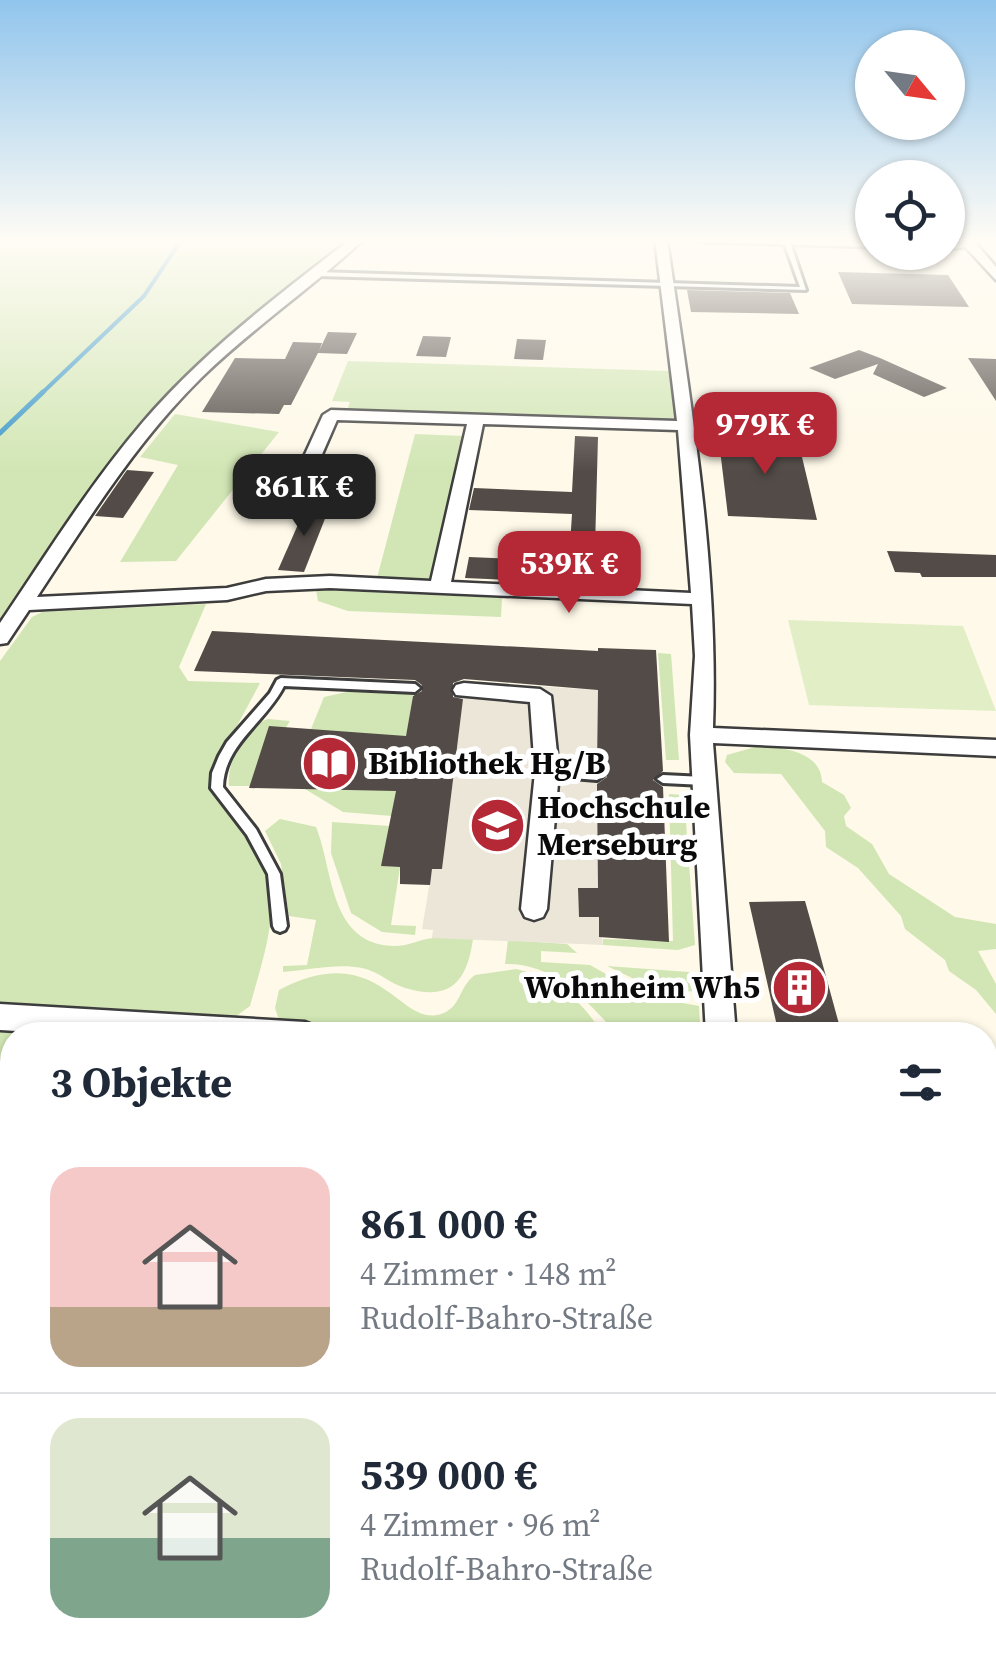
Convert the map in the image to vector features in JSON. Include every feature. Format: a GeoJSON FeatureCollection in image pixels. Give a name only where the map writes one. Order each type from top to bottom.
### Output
{"type":"FeatureCollection","features":[{"type":"Feature","properties":{"kind":"street"},"geometry":{"type":"LineString","coordinates":[[0,638],[53,555],[149,425],[270,317]]}},
{"type":"Feature","properties":{"kind":"street"},"geometry":{"type":"LineString","coordinates":[[672,317],[705,656],[700,736],[721,1022]]}},
{"type":"Feature","properties":{"kind":"street"},"geometry":{"type":"LineString","coordinates":[[294,498],[331,415],[685,426]]}},
{"type":"Feature","properties":{"kind":"street"},"geometry":{"type":"LineString","coordinates":[[440,586],[476,420]]}},
{"type":"Feature","properties":{"kind":"street"},"geometry":{"type":"LineString","coordinates":[[23,604],[226,594],[266,585],[343,582],[701,599]]}},
{"type":"Feature","properties":{"kind":"street"},"geometry":{"type":"LineString","coordinates":[[464,690],[540,696],[547,772],[534,910]]}},
{"type":"Feature","properties":{"kind":"street"},"geometry":{"type":"LineString","coordinates":[[700,736],[996,748]]}},
{"type":"Feature","properties":{"kind":"street"},"geometry":{"type":"LineString","coordinates":[[0,1017],[85,1022]]}},
{"type":"Feature","properties":{"kind":"lane"},"geometry":{"type":"LineString","coordinates":[[280,926],[274,874],[252,832],[216,788],[220,766],[253,718],[274,701],[281,682],[415,688]]}},
{"type":"Feature","properties":{"kind":"lane"},"geometry":{"type":"LineString","coordinates":[[547,772],[597,776]]}},
{"type":"Feature","properties":{"kind":"lane"},"geometry":{"type":"LineString","coordinates":[[663,779],[704,781]]}},
{"type":"Feature","properties":{"kind":"green space"},"geometry":{"type":"Polygon","coordinates":[[[0,317],[262,317],[176,388],[101,474],[0,622],[0,317]]]}},
{"type":"Feature","properties":{"kind":"green space"},"geometry":{"type":"Polygon","coordinates":[[[348,361],[669,371],[675,420],[347,410],[350,402],[332,401],[348,361]]]}},
{"type":"Feature","properties":{"kind":"green space"},"geometry":{"type":"Polygon","coordinates":[[[175,414],[279,432],[176,561],[120,562],[178,465],[140,457],[175,414]]]}},
{"type":"Feature","properties":{"kind":"green space"},"geometry":{"type":"Polygon","coordinates":[[[415,434],[464,436],[436,580],[377,578],[415,434]]]}},
{"type":"Feature","properties":{"kind":"green space"},"geometry":{"type":"Polygon","coordinates":[[[316,590],[502,598],[501,617],[348,611],[318,601],[316,590]]]}},
{"type":"Feature","properties":{"kind":"green space"},"geometry":{"type":"Polygon","coordinates":[[[206,604],[179,667],[188,681],[260,683],[209,778],[222,804],[253,841],[270,880],[267,944],[250,1006],[235,1017],[95,1007],[0,1008],[0,661],[32,617],[42,612],[206,604]]]}},
{"type":"Feature","properties":{"kind":"green space"},"geometry":{"type":"Polygon","coordinates":[[[788,620],[963,626],[996,711],[809,705],[788,620]]]}},
{"type":"Feature","properties":{"kind":"green space"},"geometry":{"type":"Polygon","coordinates":[[[658,653],[671,654],[679,760],[666,760],[658,653]]]}},
{"type":"Feature","properties":{"kind":"green space"},"geometry":{"type":"Polygon","coordinates":[[[369,687],[414,690],[405,743],[311,729],[324,697],[369,687]]]}},
{"type":"Feature","properties":{"kind":"green space"},"geometry":{"type":"Polygon","coordinates":[[[268,719],[290,721],[250,786],[229,786],[239,746],[252,729],[268,719]]]}},
{"type":"Feature","properties":{"kind":"green space"},"geometry":{"type":"Polygon","coordinates":[[[762,745],[801,754],[816,764],[822,782],[844,795],[851,808],[844,816],[846,826],[872,844],[889,874],[955,917],[996,924],[996,949],[978,951],[996,984],[996,1014],[976,990],[949,971],[945,960],[905,929],[901,916],[858,868],[826,847],[825,831],[781,774],[734,773],[725,762],[727,755],[762,745]]]}},
{"type":"Feature","properties":{"kind":"green space"},"geometry":{"type":"Polygon","coordinates":[[[397,785],[392,816],[343,812],[305,789],[397,785]]]}},
{"type":"Feature","properties":{"kind":"green space"},"geometry":{"type":"Polygon","coordinates":[[[669,794],[684,795],[695,945],[678,950],[603,945],[603,939],[673,941],[669,794]]]}},
{"type":"Feature","properties":{"kind":"green space"},"geometry":{"type":"Polygon","coordinates":[[[280,819],[316,827],[338,903],[357,933],[373,942],[395,946],[438,937],[473,939],[466,966],[454,984],[435,992],[421,992],[353,967],[283,972],[283,966],[307,965],[316,920],[289,916],[281,864],[265,831],[280,819]]]}},
{"type":"Feature","properties":{"kind":"green space"},"geometry":{"type":"Polygon","coordinates":[[[332,822],[390,826],[382,866],[400,867],[391,925],[416,926],[415,935],[382,932],[351,913],[331,853],[332,822]]]}},
{"type":"Feature","properties":{"kind":"green space"},"geometry":{"type":"Polygon","coordinates":[[[508,940],[567,944],[577,953],[541,951],[541,962],[590,965],[645,996],[699,1006],[700,1022],[605,1022],[554,977],[523,965],[505,964],[508,940]]]}},
{"type":"Feature","properties":{"kind":"green space"},"geometry":{"type":"Polygon","coordinates":[[[607,966],[689,972],[699,977],[698,992],[653,988],[607,966]]]}},
{"type":"Feature","properties":{"kind":"green space"},"geometry":{"type":"Polygon","coordinates":[[[516,969],[541,978],[577,1001],[594,1022],[311,1022],[279,1020],[275,1008],[279,990],[313,976],[341,973],[382,987],[426,1015],[441,1014],[452,1007],[475,975],[516,969]]]}},
{"type":"Feature","properties":{"kind":"shaded area"},"geometry":{"type":"Polygon","coordinates":[[[465,682],[598,690],[598,888],[578,889],[579,916],[599,917],[603,945],[432,938],[433,930],[422,929],[432,869],[442,869],[465,682]]]}},
{"type":"Feature","properties":{"kind":"building"},"geometry":{"type":"Polygon","coordinates":[[[328,332],[357,333],[347,354],[318,353],[291,405],[284,405],[279,414],[202,412],[235,358],[285,359],[293,342],[322,343],[319,351],[328,332]]]}},
{"type":"Feature","properties":{"kind":"building"},"geometry":{"type":"Polygon","coordinates":[[[423,336],[451,337],[446,357],[416,356],[423,336]]]}},
{"type":"Feature","properties":{"kind":"building"},"geometry":{"type":"Polygon","coordinates":[[[517,339],[546,340],[543,360],[514,359],[517,339]]]}},
{"type":"Feature","properties":{"kind":"building"},"geometry":{"type":"Polygon","coordinates":[[[859,350],[947,388],[924,397],[873,374],[878,364],[835,379],[809,368],[859,350]]]}},
{"type":"Feature","properties":{"kind":"building"},"geometry":{"type":"Polygon","coordinates":[[[968,358],[996,359],[996,401],[968,358]]]}},
{"type":"Feature","properties":{"kind":"building"},"geometry":{"type":"Polygon","coordinates":[[[718,433],[797,436],[817,520],[728,516],[718,433]]]}},
{"type":"Feature","properties":{"kind":"building"},"geometry":{"type":"Polygon","coordinates":[[[575,436],[598,437],[594,584],[465,578],[469,557],[569,561],[572,514],[469,510],[474,488],[572,492],[575,436]]]}},
{"type":"Feature","properties":{"kind":"building"},"geometry":{"type":"Polygon","coordinates":[[[127,470],[154,472],[123,518],[95,516],[127,470]]]}},
{"type":"Feature","properties":{"kind":"building"},"geometry":{"type":"Polygon","coordinates":[[[307,504],[330,506],[304,572],[278,570],[307,504]]]}},
{"type":"Feature","properties":{"kind":"building"},"geometry":{"type":"Polygon","coordinates":[[[887,551],[996,555],[996,577],[922,577],[920,573],[895,572],[887,551]]]}},
{"type":"Feature","properties":{"kind":"building"},"geometry":{"type":"Polygon","coordinates":[[[212,631],[598,651],[656,650],[663,771],[653,780],[663,787],[669,942],[599,937],[599,917],[579,917],[578,888],[598,888],[597,784],[607,777],[597,768],[598,690],[464,679],[453,683],[453,697],[463,699],[442,869],[432,869],[430,885],[400,884],[400,867],[381,866],[396,791],[249,788],[269,726],[406,736],[413,696],[422,691],[422,685],[415,680],[194,671],[212,631]]]}},
{"type":"Feature","properties":{"kind":"building","name":"Wohnheim Wh5"},"geometry":{"type":"Polygon","coordinates":[[[805,901],[838,1022],[776,1022],[749,902],[805,901]]]}},
{"type":"Feature","properties":{"kind":"waterway"},"geometry":{"type":"LineString","coordinates":[[40,395],[122,317]]}},
{"type":"Feature","properties":{"kind":"waterway"},"geometry":{"type":"LineString","coordinates":[[0,433],[43,392]]}},
{"type":"Feature","properties":{"kind":"place","name":"Bibliothek Hg/B"},"geometry":{"type":"Point","coordinates":[329,763]}},
{"type":"Feature","properties":{"kind":"place","name":"Hochschule Merseburg"},"geometry":{"type":"Point","coordinates":[498,825]}},
{"type":"Feature","properties":{"kind":"place","name":"Wohnheim Wh5"},"geometry":{"type":"Point","coordinates":[799,987]}}]}
